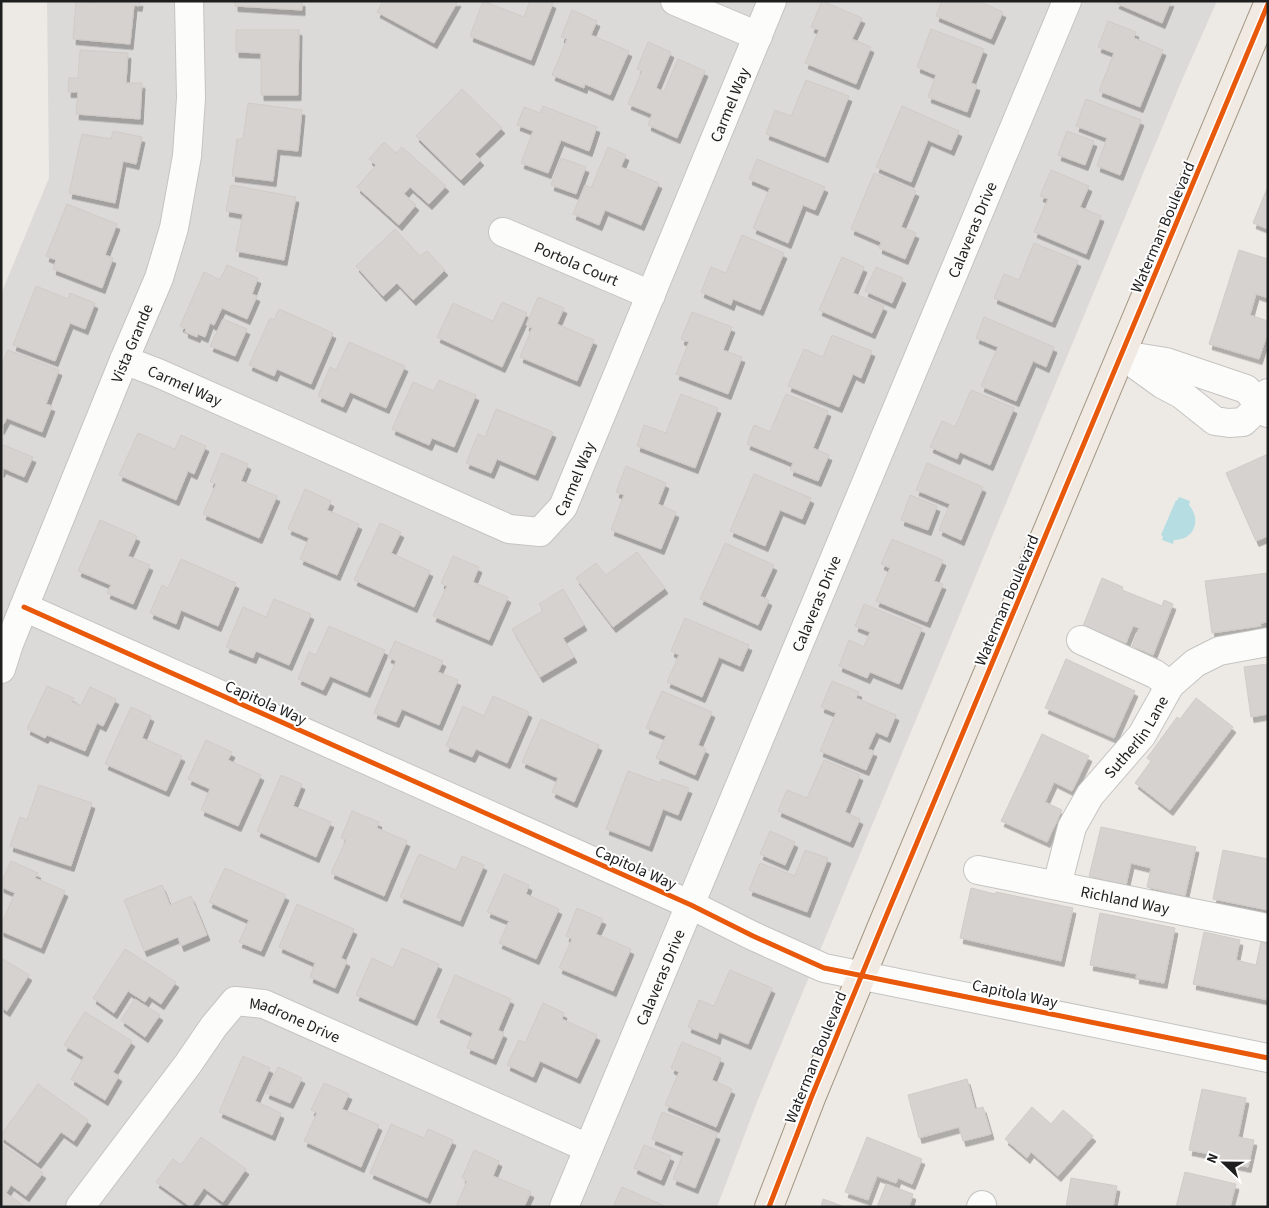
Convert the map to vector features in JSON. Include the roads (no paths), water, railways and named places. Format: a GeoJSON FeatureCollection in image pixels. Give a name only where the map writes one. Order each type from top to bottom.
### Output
{"type":"FeatureCollection","features":[{"type":"Feature","properties":{"kind":"main road","name":"Waterman Boulevard"},"geometry":{"type":"LineString","coordinates":[[768,1207],[862,975],[1268,4]]}},
{"type":"Feature","properties":{"kind":"street","name":"Vista Grande"},"geometry":{"type":"LineString","coordinates":[[1,669],[9,644],[159,278],[176,219],[187,156],[191,98],[189,1]]}},
{"type":"Feature","properties":{"kind":"street"},"geometry":{"type":"LineString","coordinates":[[675,1],[758,36]]}},
{"type":"Feature","properties":{"kind":"street","name":"Carmel Way"},"geometry":{"type":"LineString","coordinates":[[124,360],[509,529],[540,532],[563,507],[772,1]]}},
{"type":"Feature","properties":{"kind":"street","name":"Calaveras Drive"},"geometry":{"type":"LineString","coordinates":[[564,1207],[1067,1]]}},
{"type":"Feature","properties":{"kind":"street","name":"Portola Court"},"geometry":{"type":"LineString","coordinates":[[503,232],[651,295]]}},
{"type":"Feature","properties":{"kind":"street"},"geometry":{"type":"LineString","coordinates":[[1122,355],[1166,362],[1246,389],[1266,404],[1243,422],[1229,423],[1216,421],[1181,394],[1162,384],[1122,355]]}},
{"type":"Feature","properties":{"kind":"street","name":"Capitola Way"},"geometry":{"type":"LineString","coordinates":[[24,607],[690,905],[824,968],[1268,1058]]}},
{"type":"Feature","properties":{"kind":"street"},"geometry":{"type":"LineString","coordinates":[[1081,640],[1155,674],[1170,685]]}},
{"type":"Feature","properties":{"kind":"street","name":"Sutherlin Lane"},"geometry":{"type":"LineString","coordinates":[[1057,885],[1072,827],[1090,794],[1142,735],[1170,685],[1195,663],[1219,651],[1268,642]]}},
{"type":"Feature","properties":{"kind":"street","name":"Richland Way"},"geometry":{"type":"LineString","coordinates":[[978,870],[1268,928]]}},
{"type":"Feature","properties":{"kind":"street","name":"Madrone Drive"},"geometry":{"type":"LineString","coordinates":[[80,1207],[188,1064],[214,1026],[235,1001],[264,1004],[588,1148]]}},
{"type":"Feature","properties":{"kind":"water"},"geometry":{"type":"Polygon","coordinates":[[[1179,497],[1190,501],[1189,505],[1195,517],[1195,523],[1194,528],[1187,537],[1174,540],[1173,544],[1162,540],[1163,536],[1161,535],[1179,497]]]}}]}
